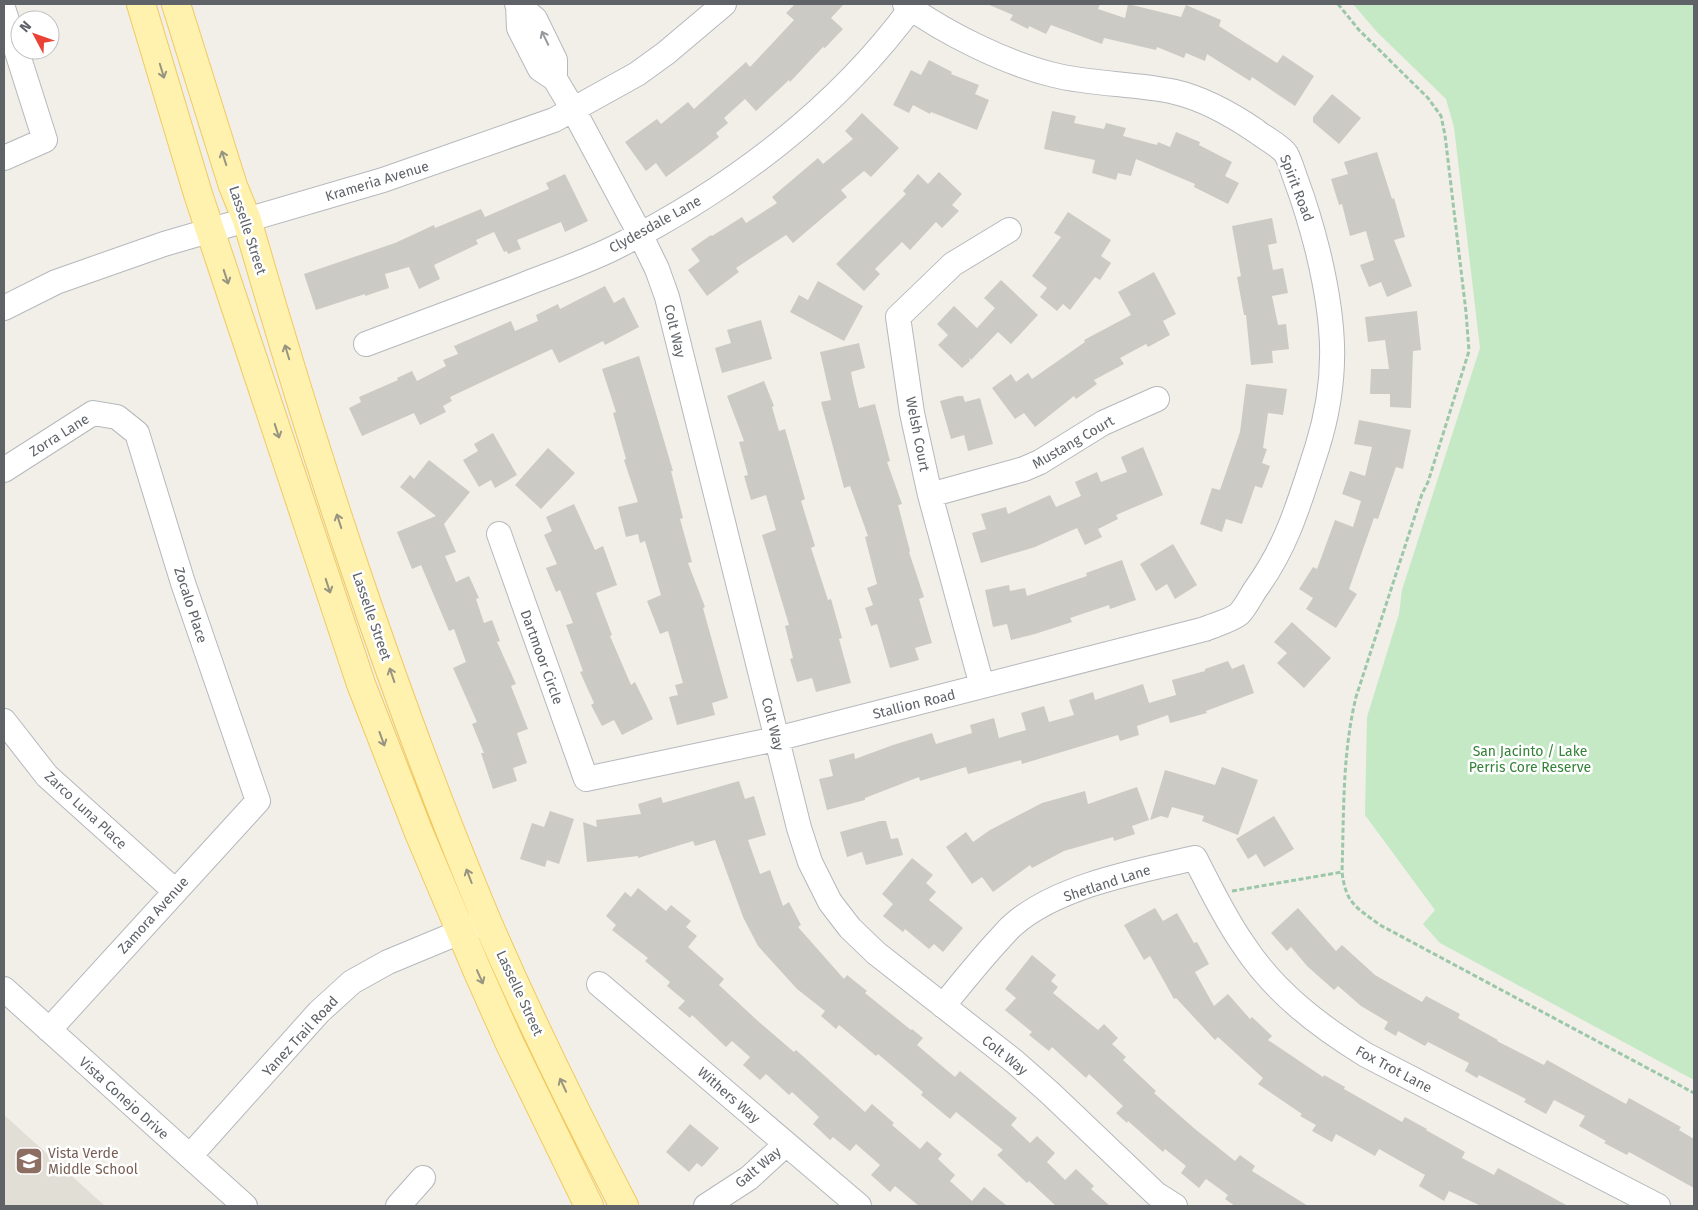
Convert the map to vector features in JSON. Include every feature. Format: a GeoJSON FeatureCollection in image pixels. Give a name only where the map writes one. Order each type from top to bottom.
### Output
{"type":"FeatureCollection","features":[{"type":"Feature","properties":{"kind":"main road"},"geometry":{"type":"LineString","coordinates":[[141,4],[211,231],[361,684],[419,834],[461,932],[510,1044],[589,1206]]}},
{"type":"Feature","properties":{"kind":"main road","name":"Lasselle Street"},"geometry":{"type":"LineString","coordinates":[[176,4],[233,186],[246,220],[339,520],[397,690],[487,921],[573,1108],[624,1206]]}},
{"type":"Feature","properties":{"kind":"main road"},"geometry":{"type":"LineString","coordinates":[[535,1093],[562,1118],[608,1206]]}},
{"type":"Feature","properties":{"kind":"street","name":"Colt Way"},"geometry":{"type":"LineString","coordinates":[[518,4],[519,28],[540,69],[555,79],[574,111],[640,234],[657,269],[667,297],[799,828],[810,862],[830,902],[850,928],[876,953],[1015,1062],[1156,1194],[1176,1206]]}},
{"type":"Feature","properties":{"kind":"street","name":"Krameria Avenue"},"geometry":{"type":"LineString","coordinates":[[4,308],[56,282],[164,244],[423,167],[523,133],[574,111],[637,74],[692,32],[724,4]]}},
{"type":"Feature","properties":{"kind":"street","name":"Clydesdale Lane"},"geometry":{"type":"LineString","coordinates":[[366,344],[614,248],[681,213],[757,160],[804,123],[877,50],[910,5]]}},
{"type":"Feature","properties":{"kind":"street","name":"Spirit Road"},"geometry":{"type":"LineString","coordinates":[[910,5],[954,34],[1026,67],[1054,75],[1097,83],[1156,88],[1178,92],[1201,100],[1232,114],[1285,152],[1310,218],[1327,288],[1332,324],[1331,391],[1326,420],[1293,522],[1283,545],[1260,584],[1238,615]]}},
{"type":"Feature","properties":{"kind":"street"},"geometry":{"type":"LineString","coordinates":[[4,11],[45,140],[4,158]]}},
{"type":"Feature","properties":{"kind":"street","name":"Welsh Court"},"geometry":{"type":"LineString","coordinates":[[982,686],[930,495],[912,413],[898,317],[953,264],[1009,230]]}},
{"type":"Feature","properties":{"kind":"street","name":"Mustang Court"},"geometry":{"type":"LineString","coordinates":[[930,495],[1032,466],[1103,423],[1157,398]]}},
{"type":"Feature","properties":{"kind":"street","name":"Zorra Lane"},"geometry":{"type":"LineString","coordinates":[[4,470],[94,413],[117,416]]}},
{"type":"Feature","properties":{"kind":"street","name":"Zocalo Place"},"geometry":{"type":"LineString","coordinates":[[117,416],[137,433],[183,583],[258,801]]}},
{"type":"Feature","properties":{"kind":"street","name":"Dartmoor Circle"},"geometry":{"type":"LineString","coordinates":[[499,534],[586,779]]}},
{"type":"Feature","properties":{"kind":"street","name":"Stallion Road"},"geometry":{"type":"LineString","coordinates":[[586,779],[776,739],[1205,629],[1238,615]]}},
{"type":"Feature","properties":{"kind":"street","name":"Zarco Luna Place"},"geometry":{"type":"LineString","coordinates":[[4,721],[47,776],[175,892]]}},
{"type":"Feature","properties":{"kind":"street","name":"Zamora Avenue"},"geometry":{"type":"LineString","coordinates":[[50,1030],[258,801]]}},
{"type":"Feature","properties":{"kind":"street","name":"Shetland Lane"},"geometry":{"type":"LineString","coordinates":[[943,1006],[976,965],[1014,924],[1039,906],[1080,888],[1135,872],[1195,858]]}},
{"type":"Feature","properties":{"kind":"street","name":"Fox Trot Lane"},"geometry":{"type":"LineString","coordinates":[[1195,858],[1244,946],[1268,978],[1296,1005],[1330,1033],[1366,1055],[1658,1206]]}},
{"type":"Feature","properties":{"kind":"street","name":"Yanez Trail Road"},"geometry":{"type":"LineString","coordinates":[[190,1156],[319,1012],[352,982],[388,962],[487,921]]}},
{"type":"Feature","properties":{"kind":"street","name":"Withers Way"},"geometry":{"type":"LineString","coordinates":[[599,984],[858,1206]]}},
{"type":"Feature","properties":{"kind":"street","name":"Vista Conejo Drive"},"geometry":{"type":"LineString","coordinates":[[4,989],[245,1206]]}},
{"type":"Feature","properties":{"kind":"street","name":"Galt Way"},"geometry":{"type":"LineString","coordinates":[[706,1206],[749,1178],[786,1144]]}},
{"type":"Feature","properties":{"kind":"street"},"geometry":{"type":"LineString","coordinates":[[398,1206],[423,1178]]}},
{"type":"Feature","properties":{"kind":"path"},"geometry":{"type":"LineString","coordinates":[[1338,4],[1364,35],[1428,98],[1441,116],[1445,135],[1469,351],[1428,482],[1422,494],[1356,697],[1345,758],[1342,872],[1344,889],[1352,902],[1380,925],[1694,1092]]}},
{"type":"Feature","properties":{"kind":"path"},"geometry":{"type":"LineString","coordinates":[[1215,896],[1342,872]]}},
{"type":"Feature","properties":{"kind":"shaded area","name":"Vista Verde Middle School"},"geometry":{"type":"Polygon","coordinates":[[[4,1115],[105,1206],[4,1206],[4,1115]]]}},
{"type":"Feature","properties":{"kind":"green space","name":"San Jacinto / Lake Perris Core Reserve"},"geometry":{"type":"Polygon","coordinates":[[[1353,4],[1694,4],[1694,1080],[1440,943],[1423,924],[1435,910],[1365,815],[1367,717],[1399,614],[1402,590],[1480,348],[1454,127],[1446,99],[1377,32],[1353,4]]]}},
{"type":"Feature","properties":{"kind":"building"},"geometry":{"type":"Polygon","coordinates":[[[795,4],[844,4],[831,18],[843,29],[790,82],[789,80],[756,111],[745,99],[724,118],[728,123],[716,133],[719,137],[666,177],[656,163],[646,171],[625,142],[657,119],[661,124],[688,102],[694,109],[746,62],[750,67],[794,20],[786,13],[795,4]]]}},
{"type":"Feature","properties":{"kind":"building"},"geometry":{"type":"Polygon","coordinates":[[[987,4],[1100,4],[1098,9],[1125,18],[1128,4],[1181,17],[1186,5],[1221,20],[1219,26],[1277,63],[1283,55],[1314,76],[1295,106],[1252,77],[1250,81],[1207,54],[1205,61],[1186,53],[1184,58],[1157,47],[1156,50],[1104,38],[1102,44],[1051,25],[1046,34],[1029,26],[1028,29],[1010,20],[1013,15],[987,4]]]}},
{"type":"Feature","properties":{"kind":"building"},"geometry":{"type":"Polygon","coordinates":[[[929,60],[952,72],[951,74],[979,85],[975,94],[989,100],[977,130],[931,112],[930,114],[913,105],[909,113],[893,105],[911,70],[921,75],[929,60]]]}},
{"type":"Feature","properties":{"kind":"building"},"geometry":{"type":"Polygon","coordinates":[[[1332,94],[1361,118],[1339,144],[1313,122],[1313,117],[1332,94]]]}},
{"type":"Feature","properties":{"kind":"building"},"geometry":{"type":"Polygon","coordinates":[[[1052,111],[1076,116],[1074,123],[1104,129],[1106,123],[1126,128],[1123,136],[1157,145],[1158,142],[1170,147],[1176,132],[1200,142],[1199,145],[1232,162],[1225,176],[1239,183],[1228,204],[1194,187],[1195,184],[1136,159],[1131,176],[1118,173],[1116,180],[1092,173],[1095,160],[1044,149],[1052,111]]]}},
{"type":"Feature","properties":{"kind":"building"},"geometry":{"type":"Polygon","coordinates":[[[862,113],[899,148],[871,177],[864,171],[841,190],[847,197],[793,243],[786,235],[736,268],[739,272],[707,296],[688,270],[700,261],[691,249],[742,217],[746,223],[777,203],[772,197],[818,158],[823,164],[853,139],[845,131],[862,113]]]}},
{"type":"Feature","properties":{"kind":"building"},"geometry":{"type":"Polygon","coordinates":[[[1377,152],[1392,199],[1394,198],[1405,237],[1394,240],[1412,286],[1387,297],[1381,282],[1369,287],[1360,265],[1374,260],[1366,231],[1350,236],[1342,204],[1339,205],[1331,179],[1348,174],[1344,162],[1377,152]]]}},
{"type":"Feature","properties":{"kind":"building"},"geometry":{"type":"Polygon","coordinates":[[[939,172],[962,194],[952,205],[959,211],[942,228],[936,222],[910,250],[902,242],[875,269],[880,274],[864,291],[836,264],[906,194],[903,191],[918,174],[928,184],[939,172]]]}},
{"type":"Feature","properties":{"kind":"building"},"geometry":{"type":"Polygon","coordinates":[[[565,174],[588,221],[565,232],[561,222],[517,240],[521,249],[508,254],[507,251],[504,252],[494,232],[476,240],[478,244],[434,265],[440,279],[419,289],[409,267],[385,274],[389,288],[316,310],[304,274],[395,243],[434,225],[435,228],[481,209],[485,217],[549,189],[546,183],[565,174]]]}},
{"type":"Feature","properties":{"kind":"building"},"geometry":{"type":"Polygon","coordinates":[[[1068,212],[1111,240],[1101,256],[1111,263],[1100,280],[1095,277],[1070,310],[1063,304],[1057,311],[1040,297],[1047,288],[1032,276],[1061,237],[1054,233],[1068,212]]]}},
{"type":"Feature","properties":{"kind":"building"},"geometry":{"type":"Polygon","coordinates":[[[1272,218],[1277,243],[1268,245],[1273,270],[1283,268],[1288,293],[1272,296],[1278,325],[1286,324],[1289,349],[1272,351],[1273,363],[1251,365],[1246,315],[1244,315],[1237,277],[1241,276],[1232,226],[1272,218]]]}},
{"type":"Feature","properties":{"kind":"building"},"geometry":{"type":"Polygon","coordinates":[[[1154,272],[1176,314],[1163,321],[1170,335],[1148,347],[1146,344],[1120,358],[1124,364],[1094,380],[1097,384],[1076,399],[1074,396],[1035,427],[1024,413],[1015,419],[992,388],[1011,374],[1016,382],[1028,373],[1032,379],[1085,342],[1084,340],[1131,315],[1118,292],[1154,272]]]}},
{"type":"Feature","properties":{"kind":"building"},"geometry":{"type":"Polygon","coordinates":[[[1001,280],[1038,315],[1011,344],[998,332],[971,360],[969,357],[970,361],[962,368],[938,345],[948,335],[937,324],[954,306],[977,328],[995,308],[984,298],[1001,280]]]}},
{"type":"Feature","properties":{"kind":"building"},"geometry":{"type":"Polygon","coordinates":[[[818,281],[863,306],[844,341],[790,312],[799,295],[808,300],[818,281]]]}},
{"type":"Feature","properties":{"kind":"building"},"geometry":{"type":"Polygon","coordinates":[[[605,286],[614,303],[624,297],[639,327],[605,345],[603,341],[559,363],[552,349],[450,397],[452,401],[443,406],[446,412],[420,425],[414,413],[362,436],[349,408],[361,402],[359,397],[398,380],[397,378],[412,371],[417,381],[446,366],[443,360],[458,354],[454,346],[511,321],[515,331],[538,321],[536,315],[558,304],[560,309],[605,286]]]}},
{"type":"Feature","properties":{"kind":"building"},"geometry":{"type":"Polygon","coordinates":[[[1417,311],[1421,350],[1413,351],[1411,408],[1390,407],[1390,394],[1370,394],[1371,369],[1389,369],[1385,340],[1368,342],[1365,317],[1417,311]]]}},
{"type":"Feature","properties":{"kind":"building"},"geometry":{"type":"Polygon","coordinates":[[[761,320],[772,359],[722,373],[715,348],[731,343],[727,330],[761,320]]]}},
{"type":"Feature","properties":{"kind":"building"},"geometry":{"type":"Polygon","coordinates":[[[859,343],[865,368],[851,372],[859,408],[875,404],[890,461],[887,462],[902,504],[898,505],[909,552],[924,597],[919,599],[932,643],[915,648],[919,660],[890,668],[877,624],[871,626],[865,608],[873,605],[867,588],[877,584],[865,537],[868,536],[850,486],[844,488],[821,402],[831,400],[820,352],[859,343]]]}},
{"type":"Feature","properties":{"kind":"building"},"geometry":{"type":"Polygon","coordinates":[[[639,356],[673,471],[671,471],[683,518],[680,519],[692,562],[688,563],[705,607],[703,608],[728,698],[712,703],[715,715],[677,725],[669,697],[678,695],[675,685],[683,683],[668,631],[660,634],[647,601],[661,595],[645,541],[640,543],[638,534],[626,537],[618,507],[638,502],[624,460],[626,459],[613,413],[616,412],[602,369],[639,356]]]}},
{"type":"Feature","properties":{"kind":"building"},"geometry":{"type":"Polygon","coordinates":[[[764,381],[774,406],[772,407],[779,431],[785,429],[805,499],[801,501],[815,546],[811,548],[828,600],[831,599],[842,638],[839,639],[851,683],[816,692],[812,678],[797,682],[790,659],[793,658],[785,626],[789,625],[762,535],[776,530],[766,495],[751,500],[744,476],[748,475],[739,442],[744,441],[727,396],[764,381]]]}},
{"type":"Feature","properties":{"kind":"building"},"geometry":{"type":"Polygon","coordinates":[[[1246,384],[1287,389],[1283,415],[1268,413],[1263,448],[1267,449],[1262,463],[1270,466],[1262,488],[1255,486],[1242,524],[1226,519],[1222,532],[1200,524],[1212,488],[1220,490],[1240,432],[1246,384]]]}},
{"type":"Feature","properties":{"kind":"building"},"geometry":{"type":"Polygon","coordinates":[[[963,396],[965,402],[980,398],[993,444],[968,451],[964,435],[951,439],[940,401],[963,396]]]}},
{"type":"Feature","properties":{"kind":"building"},"geometry":{"type":"Polygon","coordinates":[[[1359,420],[1411,430],[1403,469],[1396,467],[1378,519],[1374,518],[1349,589],[1357,594],[1336,628],[1306,609],[1313,598],[1299,589],[1313,567],[1317,569],[1335,520],[1353,527],[1361,501],[1342,494],[1350,471],[1365,476],[1372,447],[1354,444],[1359,420]]]}},
{"type":"Feature","properties":{"kind":"building"},"geometry":{"type":"Polygon","coordinates":[[[493,433],[517,475],[495,488],[491,480],[479,487],[463,460],[478,451],[474,444],[493,433]]]}},
{"type":"Feature","properties":{"kind":"building"},"geometry":{"type":"Polygon","coordinates":[[[1143,447],[1163,495],[1116,515],[1118,519],[1098,529],[1102,537],[1085,545],[1077,528],[1035,547],[981,563],[972,533],[986,529],[981,514],[1006,507],[1008,514],[1050,495],[1056,507],[1081,496],[1075,482],[1097,472],[1101,482],[1127,472],[1121,457],[1143,447]]]}},
{"type":"Feature","properties":{"kind":"building"},"geometry":{"type":"Polygon","coordinates":[[[548,448],[575,473],[541,509],[515,485],[548,448]]]}},
{"type":"Feature","properties":{"kind":"building"},"geometry":{"type":"Polygon","coordinates":[[[429,460],[470,492],[444,524],[456,552],[445,556],[456,582],[469,576],[479,598],[476,599],[484,623],[492,620],[500,641],[497,642],[516,684],[511,686],[528,729],[517,733],[527,763],[513,768],[517,781],[493,789],[481,753],[484,753],[472,724],[477,722],[453,668],[466,662],[454,629],[449,631],[421,565],[412,569],[397,532],[436,516],[400,487],[410,475],[414,479],[429,460]]]}},
{"type":"Feature","properties":{"kind":"building"},"geometry":{"type":"Polygon","coordinates":[[[574,504],[595,550],[603,546],[617,585],[596,593],[612,635],[610,636],[631,685],[635,682],[653,719],[622,735],[614,720],[602,726],[591,705],[594,703],[580,672],[583,671],[566,625],[573,623],[560,590],[556,592],[546,568],[557,564],[544,535],[552,531],[546,517],[574,504]]]}},
{"type":"Feature","properties":{"kind":"building"},"geometry":{"type":"Polygon","coordinates":[[[1173,544],[1197,585],[1175,599],[1167,584],[1156,591],[1140,564],[1173,544]]]}},
{"type":"Feature","properties":{"kind":"building"},"geometry":{"type":"Polygon","coordinates":[[[1122,560],[1136,600],[1110,609],[1109,605],[1070,618],[1072,622],[1011,640],[1007,624],[993,627],[985,590],[1009,585],[1010,591],[1025,588],[1027,596],[1087,576],[1086,573],[1122,560]]]}},
{"type":"Feature","properties":{"kind":"building"},"geometry":{"type":"Polygon","coordinates":[[[1292,622],[1331,658],[1304,688],[1277,663],[1287,653],[1274,642],[1292,622]]]}},
{"type":"Feature","properties":{"kind":"building"},"geometry":{"type":"Polygon","coordinates":[[[1228,661],[1232,669],[1244,664],[1254,693],[1206,711],[1207,713],[1170,723],[1168,715],[1137,726],[1139,735],[1120,741],[1118,735],[1022,764],[1021,760],[968,774],[966,767],[920,781],[919,777],[865,798],[865,800],[827,810],[819,779],[833,776],[829,760],[854,753],[855,759],[932,733],[936,744],[972,733],[970,725],[994,718],[999,738],[1026,730],[1021,713],[1044,706],[1049,722],[1074,715],[1069,700],[1093,692],[1095,700],[1143,684],[1149,703],[1176,695],[1172,680],[1205,671],[1205,669],[1228,661]]]}},
{"type":"Feature","properties":{"kind":"building"},"geometry":{"type":"Polygon","coordinates":[[[1222,767],[1258,780],[1238,835],[1202,821],[1204,816],[1172,807],[1168,818],[1161,816],[1150,820],[1165,770],[1215,785],[1222,767]]]}},
{"type":"Feature","properties":{"kind":"building"},"geometry":{"type":"Polygon","coordinates":[[[739,781],[745,799],[754,796],[766,835],[748,840],[760,874],[770,870],[783,906],[789,902],[801,925],[798,927],[844,979],[847,975],[867,991],[865,993],[923,1038],[917,1045],[955,1077],[960,1071],[1017,1118],[1011,1125],[1030,1143],[1037,1136],[1055,1153],[1047,1162],[1065,1180],[1076,1169],[1094,1186],[1091,1189],[1110,1206],[1056,1206],[1029,1181],[1027,1183],[997,1155],[1003,1150],[956,1112],[950,1119],[921,1095],[923,1092],[878,1054],[876,1056],[839,1025],[836,1029],[821,1016],[825,1011],[797,989],[758,946],[743,917],[715,840],[695,846],[693,841],[638,858],[638,856],[587,862],[583,822],[597,827],[596,820],[641,814],[638,804],[661,797],[663,803],[739,781]]]}},
{"type":"Feature","properties":{"kind":"building"},"geometry":{"type":"Polygon","coordinates":[[[1137,787],[1149,820],[1132,826],[1135,834],[1114,841],[1113,837],[1064,851],[1032,868],[1030,865],[993,892],[982,877],[972,884],[946,847],[966,832],[973,842],[990,830],[1042,803],[1085,791],[1088,804],[1137,787]]]}},
{"type":"Feature","properties":{"kind":"building"},"geometry":{"type":"Polygon","coordinates":[[[550,811],[574,819],[559,864],[547,860],[545,867],[520,859],[532,823],[544,827],[550,811]]]}},
{"type":"Feature","properties":{"kind":"building"},"geometry":{"type":"Polygon","coordinates":[[[1274,816],[1294,849],[1264,867],[1256,854],[1248,859],[1236,839],[1274,816]]]}},
{"type":"Feature","properties":{"kind":"building"},"geometry":{"type":"Polygon","coordinates":[[[886,821],[891,839],[898,838],[903,855],[866,865],[862,852],[847,857],[840,832],[886,821]]]}},
{"type":"Feature","properties":{"kind":"building"},"geometry":{"type":"Polygon","coordinates":[[[912,858],[933,875],[926,883],[936,892],[929,900],[963,928],[943,952],[934,944],[929,949],[905,929],[903,932],[883,916],[893,904],[882,894],[912,858]]]}},
{"type":"Feature","properties":{"kind":"building"},"geometry":{"type":"Polygon","coordinates":[[[638,888],[666,911],[671,905],[691,921],[686,927],[697,936],[688,947],[724,979],[719,985],[759,1022],[794,1052],[796,1050],[865,1112],[872,1104],[894,1123],[892,1125],[920,1149],[927,1141],[942,1154],[938,1159],[955,1175],[950,1181],[972,1201],[984,1187],[1007,1206],[919,1206],[895,1186],[890,1192],[871,1175],[880,1165],[856,1144],[850,1151],[833,1137],[830,1140],[813,1124],[819,1117],[792,1092],[789,1095],[766,1074],[760,1080],[743,1065],[750,1057],[732,1041],[726,1047],[692,1015],[690,1018],[678,1008],[685,1001],[667,986],[670,982],[645,961],[648,958],[612,930],[616,925],[606,916],[625,892],[631,897],[638,888]]]}},
{"type":"Feature","properties":{"kind":"building"},"geometry":{"type":"Polygon","coordinates":[[[1155,908],[1163,921],[1177,913],[1194,943],[1197,942],[1209,964],[1195,972],[1214,1006],[1228,994],[1250,1019],[1252,1017],[1272,1036],[1268,1040],[1323,1077],[1324,1075],[1345,1087],[1344,1089],[1402,1122],[1405,1117],[1427,1129],[1465,1152],[1462,1158],[1494,1175],[1498,1168],[1568,1206],[1481,1206],[1449,1191],[1444,1201],[1419,1186],[1425,1175],[1379,1149],[1375,1156],[1336,1134],[1332,1142],[1312,1131],[1316,1125],[1300,1116],[1302,1114],[1258,1084],[1263,1078],[1218,1037],[1215,1040],[1176,998],[1174,999],[1150,956],[1144,960],[1124,925],[1155,908]]]}},
{"type":"Feature","properties":{"kind":"building"},"geometry":{"type":"Polygon","coordinates":[[[1298,908],[1336,951],[1342,945],[1375,975],[1422,1002],[1426,996],[1460,1014],[1458,1018],[1497,1041],[1544,1065],[1547,1060],[1626,1104],[1629,1098],[1681,1127],[1679,1130],[1694,1139],[1694,1188],[1629,1152],[1627,1155],[1604,1143],[1606,1141],[1579,1126],[1585,1116],[1554,1100],[1546,1114],[1524,1102],[1526,1099],[1479,1075],[1477,1078],[1465,1071],[1469,1063],[1428,1042],[1425,1046],[1398,1031],[1396,1036],[1384,1029],[1388,1022],[1361,1006],[1338,986],[1334,990],[1307,966],[1291,947],[1287,951],[1271,933],[1298,908]]]}},
{"type":"Feature","properties":{"kind":"building"},"geometry":{"type":"Polygon","coordinates":[[[1032,955],[1056,975],[1051,981],[1058,987],[1053,993],[1098,1030],[1104,1024],[1118,1038],[1112,1044],[1126,1057],[1123,1060],[1156,1091],[1154,1093],[1235,1161],[1240,1155],[1255,1166],[1252,1171],[1308,1206],[1235,1206],[1225,1199],[1228,1195],[1206,1179],[1199,1188],[1181,1173],[1186,1166],[1165,1149],[1163,1152],[1128,1121],[1127,1123],[1116,1113],[1123,1106],[1089,1074],[1086,1078],[1052,1047],[1049,1051],[1029,1035],[1032,1032],[1005,1010],[1016,998],[1005,989],[1032,955]]]}},
{"type":"Feature","properties":{"kind":"building"},"geometry":{"type":"Polygon","coordinates":[[[690,1124],[719,1148],[702,1167],[697,1163],[689,1172],[666,1152],[690,1124]]]}},
{"type":"Feature","properties":{"kind":"place","name":"Vista Verde Middle School"},"geometry":{"type":"Point","coordinates":[29,1161]}}]}
